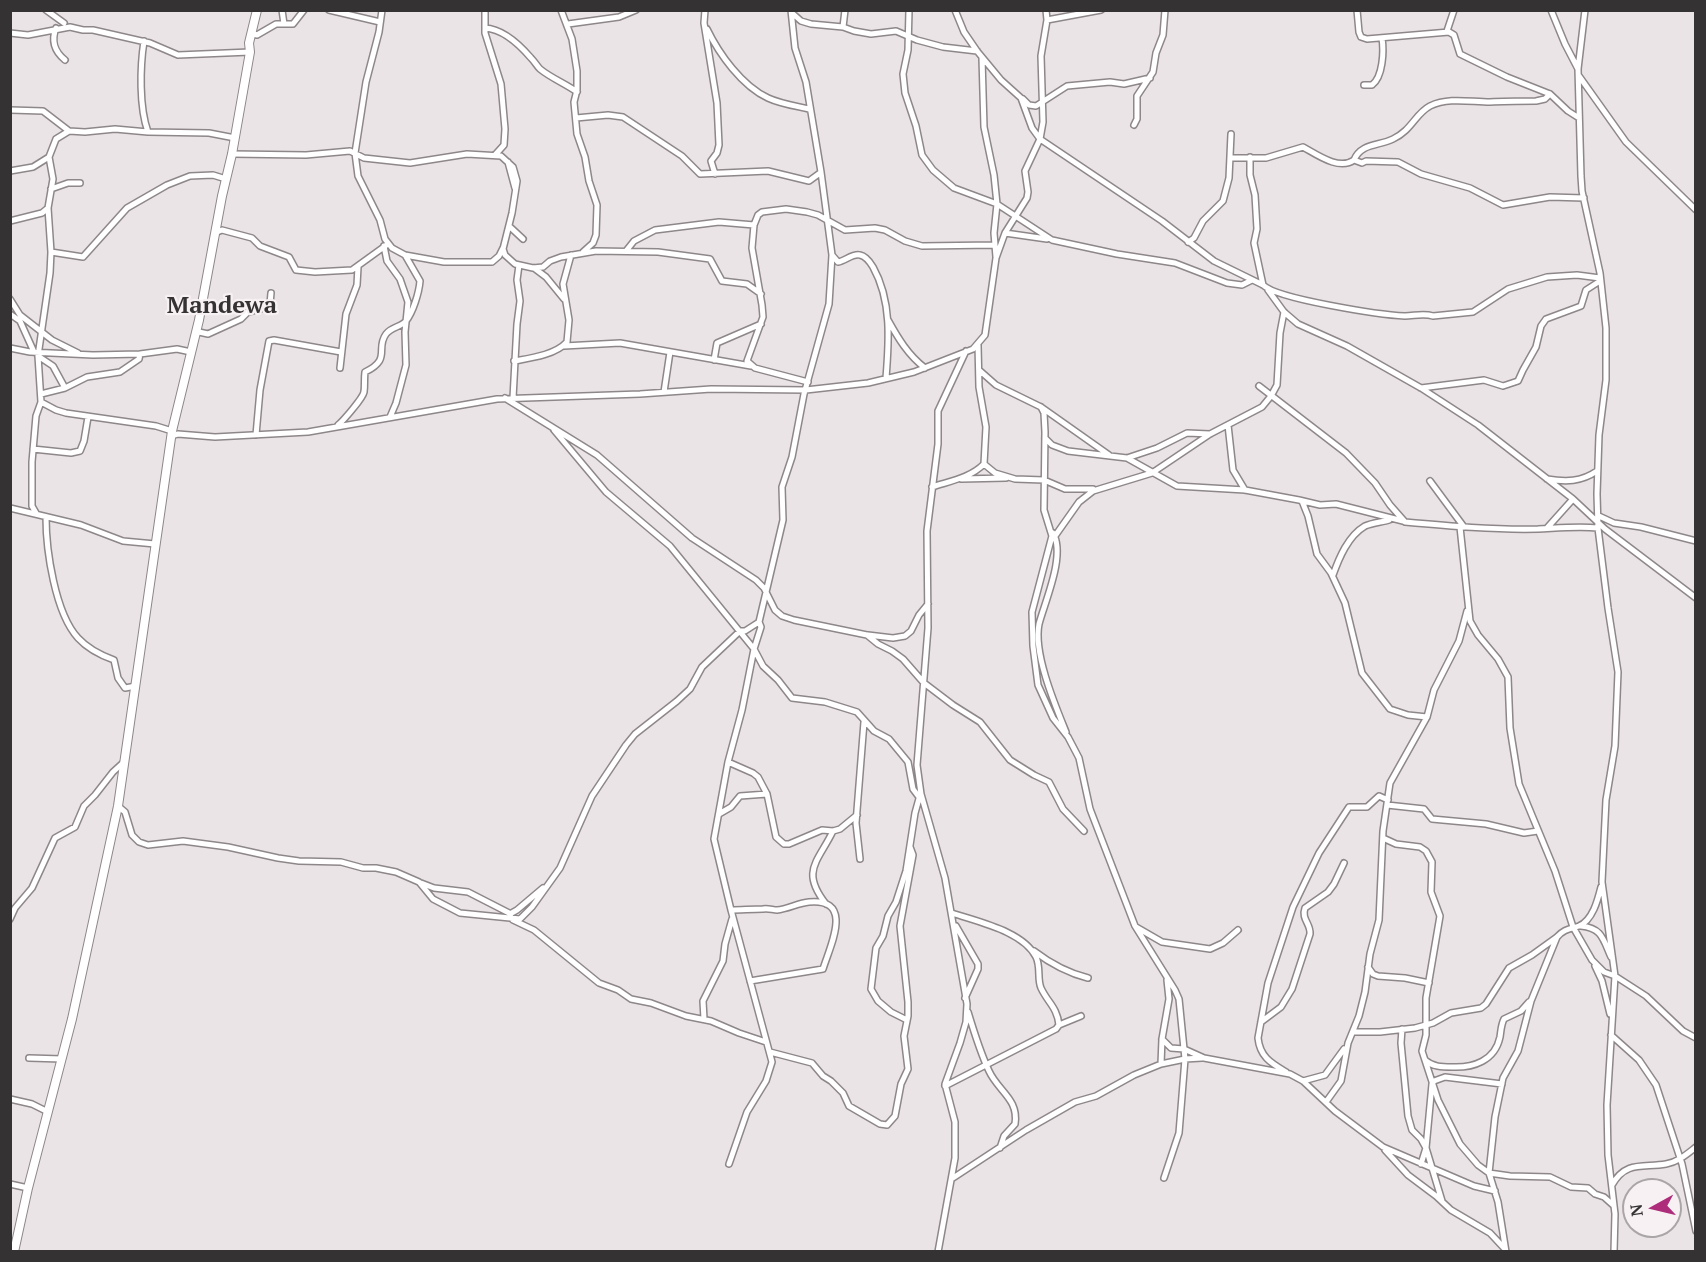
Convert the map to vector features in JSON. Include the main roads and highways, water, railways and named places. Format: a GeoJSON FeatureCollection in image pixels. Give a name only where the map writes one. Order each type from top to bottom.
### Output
{"type":"FeatureCollection","features":[{"type":"Feature","properties":{"kind":"main road"},"geometry":{"type":"LineString","coordinates":[[14,1251],[62,1059],[118,806],[171,434],[196,334],[232,154],[250,52],[249,43],[257,10]]}},
{"type":"Feature","properties":{"kind":"district","name":"Mandewa"},"geometry":{"type":"Point","coordinates":[222,306]}}]}
